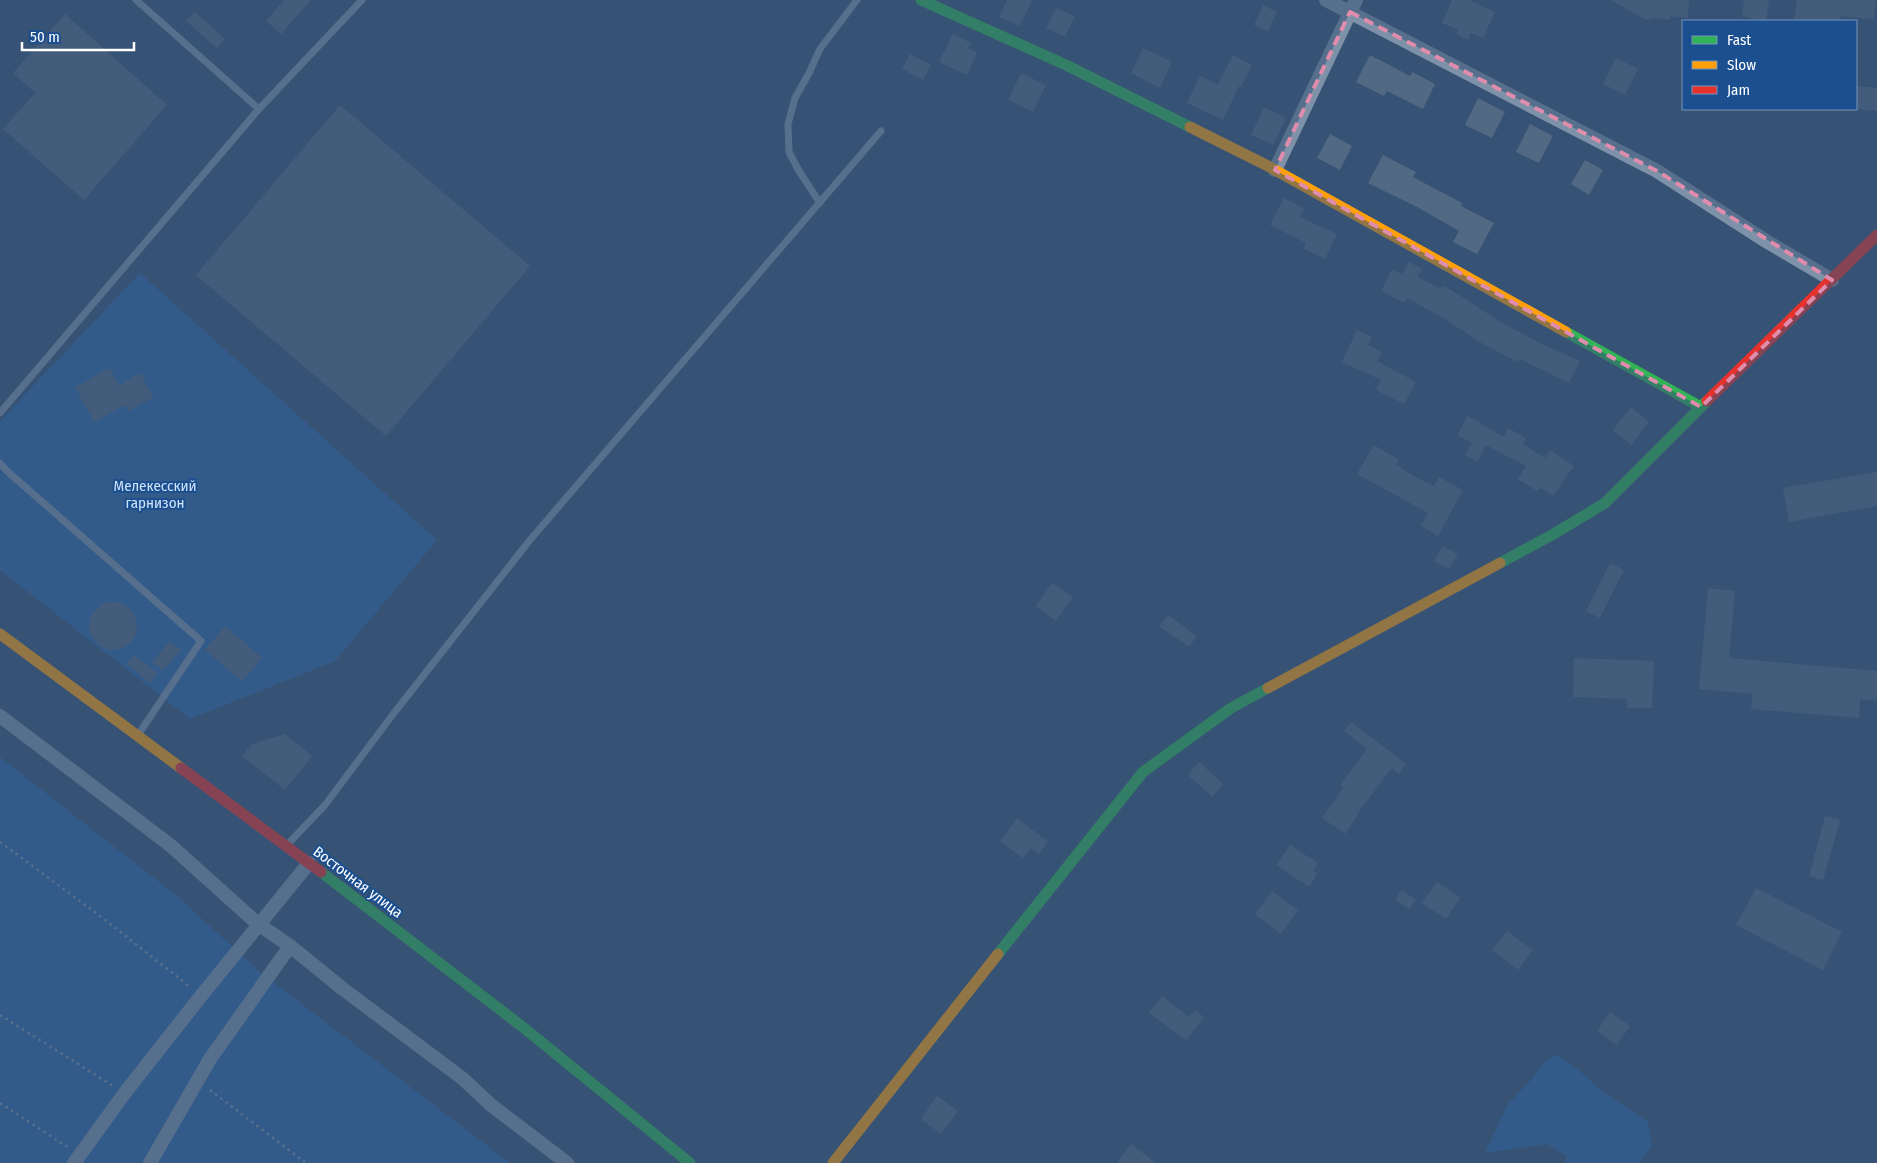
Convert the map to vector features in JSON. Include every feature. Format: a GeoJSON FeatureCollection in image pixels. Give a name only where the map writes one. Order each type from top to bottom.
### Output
{"type":"FeatureCollection","features":[{"type":"Feature","properties":{"kind":"street"},"geometry":{"type":"LineString","coordinates":[[921,0],[1066,65],[1275,170],[1701,407]]}},
{"type":"Feature","properties":{"kind":"street"},"geometry":{"type":"LineString","coordinates":[[1326,0],[1353,6],[1657,171],[1832,280]]}},
{"type":"Feature","properties":{"kind":"street"},"geometry":{"type":"LineString","coordinates":[[1275,170],[1353,6]]}},
{"type":"Feature","properties":{"kind":"street"},"geometry":{"type":"LineString","coordinates":[[833,1163],[1143,772],[1231,708],[1552,535],[1605,503],[1877,235]]}},
{"type":"Feature","properties":{"kind":"street","name":"Восточная улица"},"geometry":{"type":"LineString","coordinates":[[0,634],[309,863],[524,1028],[690,1163]]}},
{"type":"Feature","properties":{"kind":"street"},"geometry":{"type":"LineString","coordinates":[[0,716],[170,845],[258,924],[290,946],[342,989],[462,1078],[491,1105],[567,1163]]}},
{"type":"Feature","properties":{"kind":"street"},"geometry":{"type":"LineString","coordinates":[[76,1159],[201,996],[309,863]]}},
{"type":"Feature","properties":{"kind":"street"},"geometry":{"type":"LineString","coordinates":[[150,1163],[210,1059],[290,946]]}},
{"type":"Feature","properties":{"kind":"lane"},"geometry":{"type":"LineString","coordinates":[[136,0],[259,109]]}},
{"type":"Feature","properties":{"kind":"lane"},"geometry":{"type":"LineString","coordinates":[[0,413],[259,109],[362,0]]}},
{"type":"Feature","properties":{"kind":"lane"},"geometry":{"type":"LineString","coordinates":[[820,202],[799,171],[789,152],[788,124],[795,98],[820,48],[857,0]]}},
{"type":"Feature","properties":{"kind":"lane"},"geometry":{"type":"LineString","coordinates":[[286,846],[325,806],[394,713],[530,540],[881,131]]}},
{"type":"Feature","properties":{"kind":"lane"},"geometry":{"type":"LineString","coordinates":[[0,463],[6,471],[202,641],[137,736]]}},
{"type":"Feature","properties":{"kind":"path"},"geometry":{"type":"LineString","coordinates":[[0,842],[201,996]]}},
{"type":"Feature","properties":{"kind":"path"},"geometry":{"type":"LineString","coordinates":[[0,1015],[124,1094]]}},
{"type":"Feature","properties":{"kind":"path"},"geometry":{"type":"LineString","coordinates":[[197,1080],[306,1163]]}},
{"type":"Feature","properties":{"kind":"path"},"geometry":{"type":"LineString","coordinates":[[0,1103],[76,1159]]}},
{"type":"Feature","properties":{"kind":"highlighted area"},"geometry":{"type":"Polygon","coordinates":[[[1350,12],[1657,171],[1832,280],[1701,407],[1275,170],[1350,12]]]}},
{"type":"Feature","properties":{"kind":"green space","name":"Мелекесский гарнизон"},"geometry":{"type":"Polygon","coordinates":[[[140,273],[437,540],[335,661],[190,719],[0,570],[0,421],[140,273]]]}},
{"type":"Feature","properties":{"kind":"green space"},"geometry":{"type":"Polygon","coordinates":[[[0,757],[177,896],[260,972],[510,1163],[0,1163],[0,757]]]}},
{"type":"Feature","properties":{"kind":"green space"},"geometry":{"type":"Polygon","coordinates":[[[1556,1055],[1569,1062],[1603,1092],[1648,1122],[1652,1146],[1640,1163],[1565,1163],[1567,1156],[1547,1144],[1485,1153],[1508,1104],[1530,1081],[1543,1063],[1556,1055]]]}},
{"type":"Feature","properties":{"kind":"building"},"geometry":{"type":"Polygon","coordinates":[[[284,0],[311,0],[281,34],[266,21],[284,0]]]}},
{"type":"Feature","properties":{"kind":"building"},"geometry":{"type":"Polygon","coordinates":[[[1007,0],[1032,0],[1020,26],[999,17],[1007,0]]]}},
{"type":"Feature","properties":{"kind":"building"},"geometry":{"type":"Polygon","coordinates":[[[1452,0],[1469,0],[1495,12],[1483,38],[1471,33],[1468,40],[1456,34],[1459,30],[1442,23],[1452,0]]]}},
{"type":"Feature","properties":{"kind":"building"},"geometry":{"type":"Polygon","coordinates":[[[1611,0],[1689,0],[1688,18],[1671,16],[1670,20],[1656,18],[1646,20],[1611,0]]]}},
{"type":"Feature","properties":{"kind":"building"},"geometry":{"type":"Polygon","coordinates":[[[1744,0],[1769,0],[1766,20],[1742,16],[1744,0]]]}},
{"type":"Feature","properties":{"kind":"building"},"geometry":{"type":"Polygon","coordinates":[[[1797,0],[1876,0],[1874,19],[1840,16],[1839,20],[1794,20],[1797,0]]]}},
{"type":"Feature","properties":{"kind":"building"},"geometry":{"type":"Polygon","coordinates":[[[1263,5],[1277,12],[1268,31],[1254,25],[1263,5]]]}},
{"type":"Feature","properties":{"kind":"building"},"geometry":{"type":"Polygon","coordinates":[[[1056,8],[1075,16],[1065,37],[1046,28],[1056,8]]]}},
{"type":"Feature","properties":{"kind":"building"},"geometry":{"type":"Polygon","coordinates":[[[195,12],[225,39],[217,48],[186,21],[195,12]]]}},
{"type":"Feature","properties":{"kind":"building"},"geometry":{"type":"Polygon","coordinates":[[[65,14],[167,105],[84,200],[3,129],[35,93],[13,73],[65,14]]]}},
{"type":"Feature","properties":{"kind":"building"},"geometry":{"type":"Polygon","coordinates":[[[953,34],[971,43],[968,48],[977,53],[967,75],[939,62],[953,34]]]}},
{"type":"Feature","properties":{"kind":"building"},"geometry":{"type":"Polygon","coordinates":[[[1143,48],[1172,62],[1160,88],[1131,73],[1143,48]]]}},
{"type":"Feature","properties":{"kind":"building"},"geometry":{"type":"Polygon","coordinates":[[[910,54],[931,65],[923,80],[902,69],[910,54]]]}},
{"type":"Feature","properties":{"kind":"building"},"geometry":{"type":"Polygon","coordinates":[[[1233,55],[1252,65],[1241,87],[1239,86],[1223,120],[1187,103],[1200,76],[1218,84],[1233,55]]]}},
{"type":"Feature","properties":{"kind":"building"},"geometry":{"type":"Polygon","coordinates":[[[1370,55],[1410,76],[1412,72],[1435,84],[1423,109],[1387,91],[1384,96],[1356,82],[1370,55]]]}},
{"type":"Feature","properties":{"kind":"building"},"geometry":{"type":"Polygon","coordinates":[[[1616,58],[1638,69],[1625,95],[1603,84],[1616,58]]]}},
{"type":"Feature","properties":{"kind":"building"},"geometry":{"type":"Polygon","coordinates":[[[1021,73],[1046,85],[1033,112],[1008,100],[1021,73]]]}},
{"type":"Feature","properties":{"kind":"building"},"geometry":{"type":"Polygon","coordinates":[[[1857,86],[1877,88],[1877,111],[1857,109],[1857,86]]]}},
{"type":"Feature","properties":{"kind":"building"},"geometry":{"type":"Polygon","coordinates":[[[1478,98],[1505,112],[1492,138],[1465,125],[1478,98]]]}},
{"type":"Feature","properties":{"kind":"building"},"geometry":{"type":"Polygon","coordinates":[[[340,105],[530,266],[386,436],[196,275],[340,105]]]}},
{"type":"Feature","properties":{"kind":"building"},"geometry":{"type":"Polygon","coordinates":[[[1264,107],[1286,118],[1273,145],[1251,135],[1264,107]]]}},
{"type":"Feature","properties":{"kind":"building"},"geometry":{"type":"Polygon","coordinates":[[[1530,124],[1553,136],[1539,163],[1516,152],[1530,124]]]}},
{"type":"Feature","properties":{"kind":"building"},"geometry":{"type":"Polygon","coordinates":[[[1330,134],[1352,146],[1340,170],[1317,158],[1330,134]]]}},
{"type":"Feature","properties":{"kind":"building"},"geometry":{"type":"Polygon","coordinates":[[[1383,155],[1416,172],[1413,177],[1462,203],[1461,206],[1494,223],[1477,254],[1453,242],[1459,231],[1419,208],[1368,183],[1383,155]]]}},
{"type":"Feature","properties":{"kind":"building"},"geometry":{"type":"Polygon","coordinates":[[[1585,160],[1603,170],[1589,195],[1571,184],[1585,160]]]}},
{"type":"Feature","properties":{"kind":"building"},"geometry":{"type":"Polygon","coordinates":[[[1284,198],[1305,209],[1300,217],[1337,234],[1325,259],[1304,249],[1306,243],[1270,225],[1284,198]]]}},
{"type":"Feature","properties":{"kind":"building"},"geometry":{"type":"Polygon","coordinates":[[[1409,262],[1422,269],[1418,277],[1439,288],[1445,286],[1504,324],[1580,361],[1569,383],[1520,359],[1518,362],[1483,344],[1443,318],[1407,298],[1404,303],[1381,291],[1392,269],[1402,274],[1409,262]]]}},
{"type":"Feature","properties":{"kind":"building"},"geometry":{"type":"Polygon","coordinates":[[[1357,330],[1372,337],[1368,345],[1382,352],[1377,361],[1416,382],[1404,404],[1376,390],[1381,380],[1342,362],[1357,330]]]}},
{"type":"Feature","properties":{"kind":"building"},"geometry":{"type":"Polygon","coordinates":[[[110,368],[119,385],[140,373],[154,397],[129,411],[125,405],[94,422],[75,387],[110,368]]]}},
{"type":"Feature","properties":{"kind":"building"},"geometry":{"type":"Polygon","coordinates":[[[1631,407],[1649,422],[1631,445],[1613,430],[1631,407]]]}},
{"type":"Feature","properties":{"kind":"building"},"geometry":{"type":"Polygon","coordinates":[[[1468,416],[1504,437],[1508,428],[1526,438],[1523,444],[1545,458],[1550,450],[1574,466],[1553,496],[1541,488],[1537,491],[1518,479],[1526,466],[1486,445],[1477,462],[1465,455],[1472,443],[1457,435],[1468,416]]]}},
{"type":"Feature","properties":{"kind":"building"},"geometry":{"type":"Polygon","coordinates":[[[1374,445],[1399,460],[1396,465],[1417,478],[1434,486],[1439,477],[1463,490],[1438,536],[1421,526],[1428,513],[1357,474],[1374,445]]]}},
{"type":"Feature","properties":{"kind":"building"},"geometry":{"type":"Polygon","coordinates":[[[1877,472],[1877,506],[1789,522],[1783,488],[1877,472]]]}},
{"type":"Feature","properties":{"kind":"building"},"geometry":{"type":"Polygon","coordinates":[[[1443,546],[1458,554],[1449,569],[1434,561],[1443,546]]]}},
{"type":"Feature","properties":{"kind":"building"},"geometry":{"type":"Polygon","coordinates":[[[1610,563],[1624,570],[1600,618],[1586,611],[1610,563]]]}},
{"type":"Feature","properties":{"kind":"building"},"geometry":{"type":"Polygon","coordinates":[[[1052,583],[1073,597],[1056,621],[1036,606],[1052,583]]]}},
{"type":"Feature","properties":{"kind":"building"},"geometry":{"type":"Polygon","coordinates":[[[1708,588],[1735,591],[1729,658],[1877,671],[1877,701],[1860,699],[1859,718],[1751,709],[1753,694],[1699,689],[1708,588]]]}},
{"type":"Feature","properties":{"kind":"building"},"geometry":{"type":"Polygon","coordinates":[[[113,602],[122,604],[130,609],[135,617],[137,626],[135,635],[130,643],[122,648],[113,650],[104,648],[96,643],[91,635],[89,626],[91,617],[96,609],[104,604],[113,602]]]}},
{"type":"Feature","properties":{"kind":"building"},"geometry":{"type":"Polygon","coordinates":[[[1168,615],[1197,636],[1189,647],[1159,626],[1168,615]]]}},
{"type":"Feature","properties":{"kind":"building"},"geometry":{"type":"Polygon","coordinates":[[[225,626],[262,658],[242,681],[205,650],[225,626]]]}},
{"type":"Feature","properties":{"kind":"building"},"geometry":{"type":"Polygon","coordinates":[[[170,641],[181,650],[163,671],[152,662],[170,641]]]}},
{"type":"Feature","properties":{"kind":"building"},"geometry":{"type":"Polygon","coordinates":[[[134,655],[157,673],[150,683],[126,664],[134,655]]]}},
{"type":"Feature","properties":{"kind":"building"},"geometry":{"type":"Polygon","coordinates":[[[1574,658],[1654,661],[1652,708],[1627,708],[1627,699],[1573,697],[1574,658]]]}},
{"type":"Feature","properties":{"kind":"building"},"geometry":{"type":"Polygon","coordinates":[[[1351,722],[1406,764],[1399,774],[1392,768],[1357,814],[1345,834],[1322,818],[1343,788],[1340,785],[1367,749],[1344,731],[1351,722]]]}},
{"type":"Feature","properties":{"kind":"building"},"geometry":{"type":"Polygon","coordinates":[[[285,734],[312,756],[285,790],[242,756],[252,744],[285,734]]]}},
{"type":"Feature","properties":{"kind":"building"},"geometry":{"type":"Polygon","coordinates":[[[1199,762],[1223,784],[1212,797],[1188,775],[1199,762]]]}},
{"type":"Feature","properties":{"kind":"building"},"geometry":{"type":"Polygon","coordinates":[[[1825,816],[1840,820],[1823,880],[1809,876],[1825,816]]]}},
{"type":"Feature","properties":{"kind":"building"},"geometry":{"type":"Polygon","coordinates":[[[1017,818],[1048,842],[1039,854],[1031,848],[1023,858],[1000,841],[1017,818]]]}},
{"type":"Feature","properties":{"kind":"building"},"geometry":{"type":"Polygon","coordinates":[[[1290,845],[1318,863],[1313,871],[1317,874],[1309,887],[1276,865],[1290,845]]]}},
{"type":"Feature","properties":{"kind":"building"},"geometry":{"type":"Polygon","coordinates":[[[1437,882],[1460,898],[1446,919],[1422,903],[1437,882]]]}},
{"type":"Feature","properties":{"kind":"building"},"geometry":{"type":"Polygon","coordinates":[[[1756,888],[1842,932],[1823,970],[1736,925],[1756,888]]]}},
{"type":"Feature","properties":{"kind":"building"},"geometry":{"type":"Polygon","coordinates":[[[1402,890],[1416,900],[1409,909],[1395,899],[1402,890]]]}},
{"type":"Feature","properties":{"kind":"building"},"geometry":{"type":"Polygon","coordinates":[[[1272,891],[1298,910],[1281,934],[1255,914],[1272,891]]]}},
{"type":"Feature","properties":{"kind":"building"},"geometry":{"type":"Polygon","coordinates":[[[1507,931],[1533,950],[1518,970],[1492,950],[1507,931]]]}},
{"type":"Feature","properties":{"kind":"building"},"geometry":{"type":"Polygon","coordinates":[[[1162,996],[1189,1017],[1195,1010],[1204,1017],[1186,1040],[1149,1013],[1162,996]]]}},
{"type":"Feature","properties":{"kind":"building"},"geometry":{"type":"Polygon","coordinates":[[[1610,1012],[1630,1026],[1617,1045],[1597,1031],[1610,1012]]]}},
{"type":"Feature","properties":{"kind":"building"},"geometry":{"type":"Polygon","coordinates":[[[937,1096],[958,1111],[941,1134],[921,1119],[937,1096]]]}},
{"type":"Feature","properties":{"kind":"building"},"geometry":{"type":"Polygon","coordinates":[[[1131,1144],[1156,1163],[1117,1163],[1131,1144]]]}},
{"type":"Feature","properties":{"kind":"traffic: fast"},"geometry":{"type":"LineString","coordinates":[[921,0],[1066,65],[1190,127]]}},
{"type":"Feature","properties":{"kind":"traffic: fast"},"geometry":{"type":"LineString","coordinates":[[1566,332],[1701,407]]}},
{"type":"Feature","properties":{"kind":"traffic: fast"},"geometry":{"type":"LineString","coordinates":[[1500,563],[1605,503],[1707,401]]}},
{"type":"Feature","properties":{"kind":"traffic: fast"},"geometry":{"type":"LineString","coordinates":[[998,954],[1143,772],[1231,708],[1268,688]]}},
{"type":"Feature","properties":{"kind":"traffic: fast"},"geometry":{"type":"LineString","coordinates":[[321,872],[524,1028],[690,1163]]}},
{"type":"Feature","properties":{"kind":"traffic: slow"},"geometry":{"type":"LineString","coordinates":[[1190,127],[1266,165],[1566,332]]}},
{"type":"Feature","properties":{"kind":"traffic: slow"},"geometry":{"type":"LineString","coordinates":[[1268,688],[1500,563]]}},
{"type":"Feature","properties":{"kind":"traffic: slow"},"geometry":{"type":"LineString","coordinates":[[0,634],[181,768]]}},
{"type":"Feature","properties":{"kind":"traffic: slow"},"geometry":{"type":"LineString","coordinates":[[833,1163],[998,954]]}},
{"type":"Feature","properties":{"kind":"traffic: jam"},"geometry":{"type":"LineString","coordinates":[[1707,401],[1877,235]]}},
{"type":"Feature","properties":{"kind":"traffic: jam"},"geometry":{"type":"LineString","coordinates":[[181,768],[321,872]]}}]}
